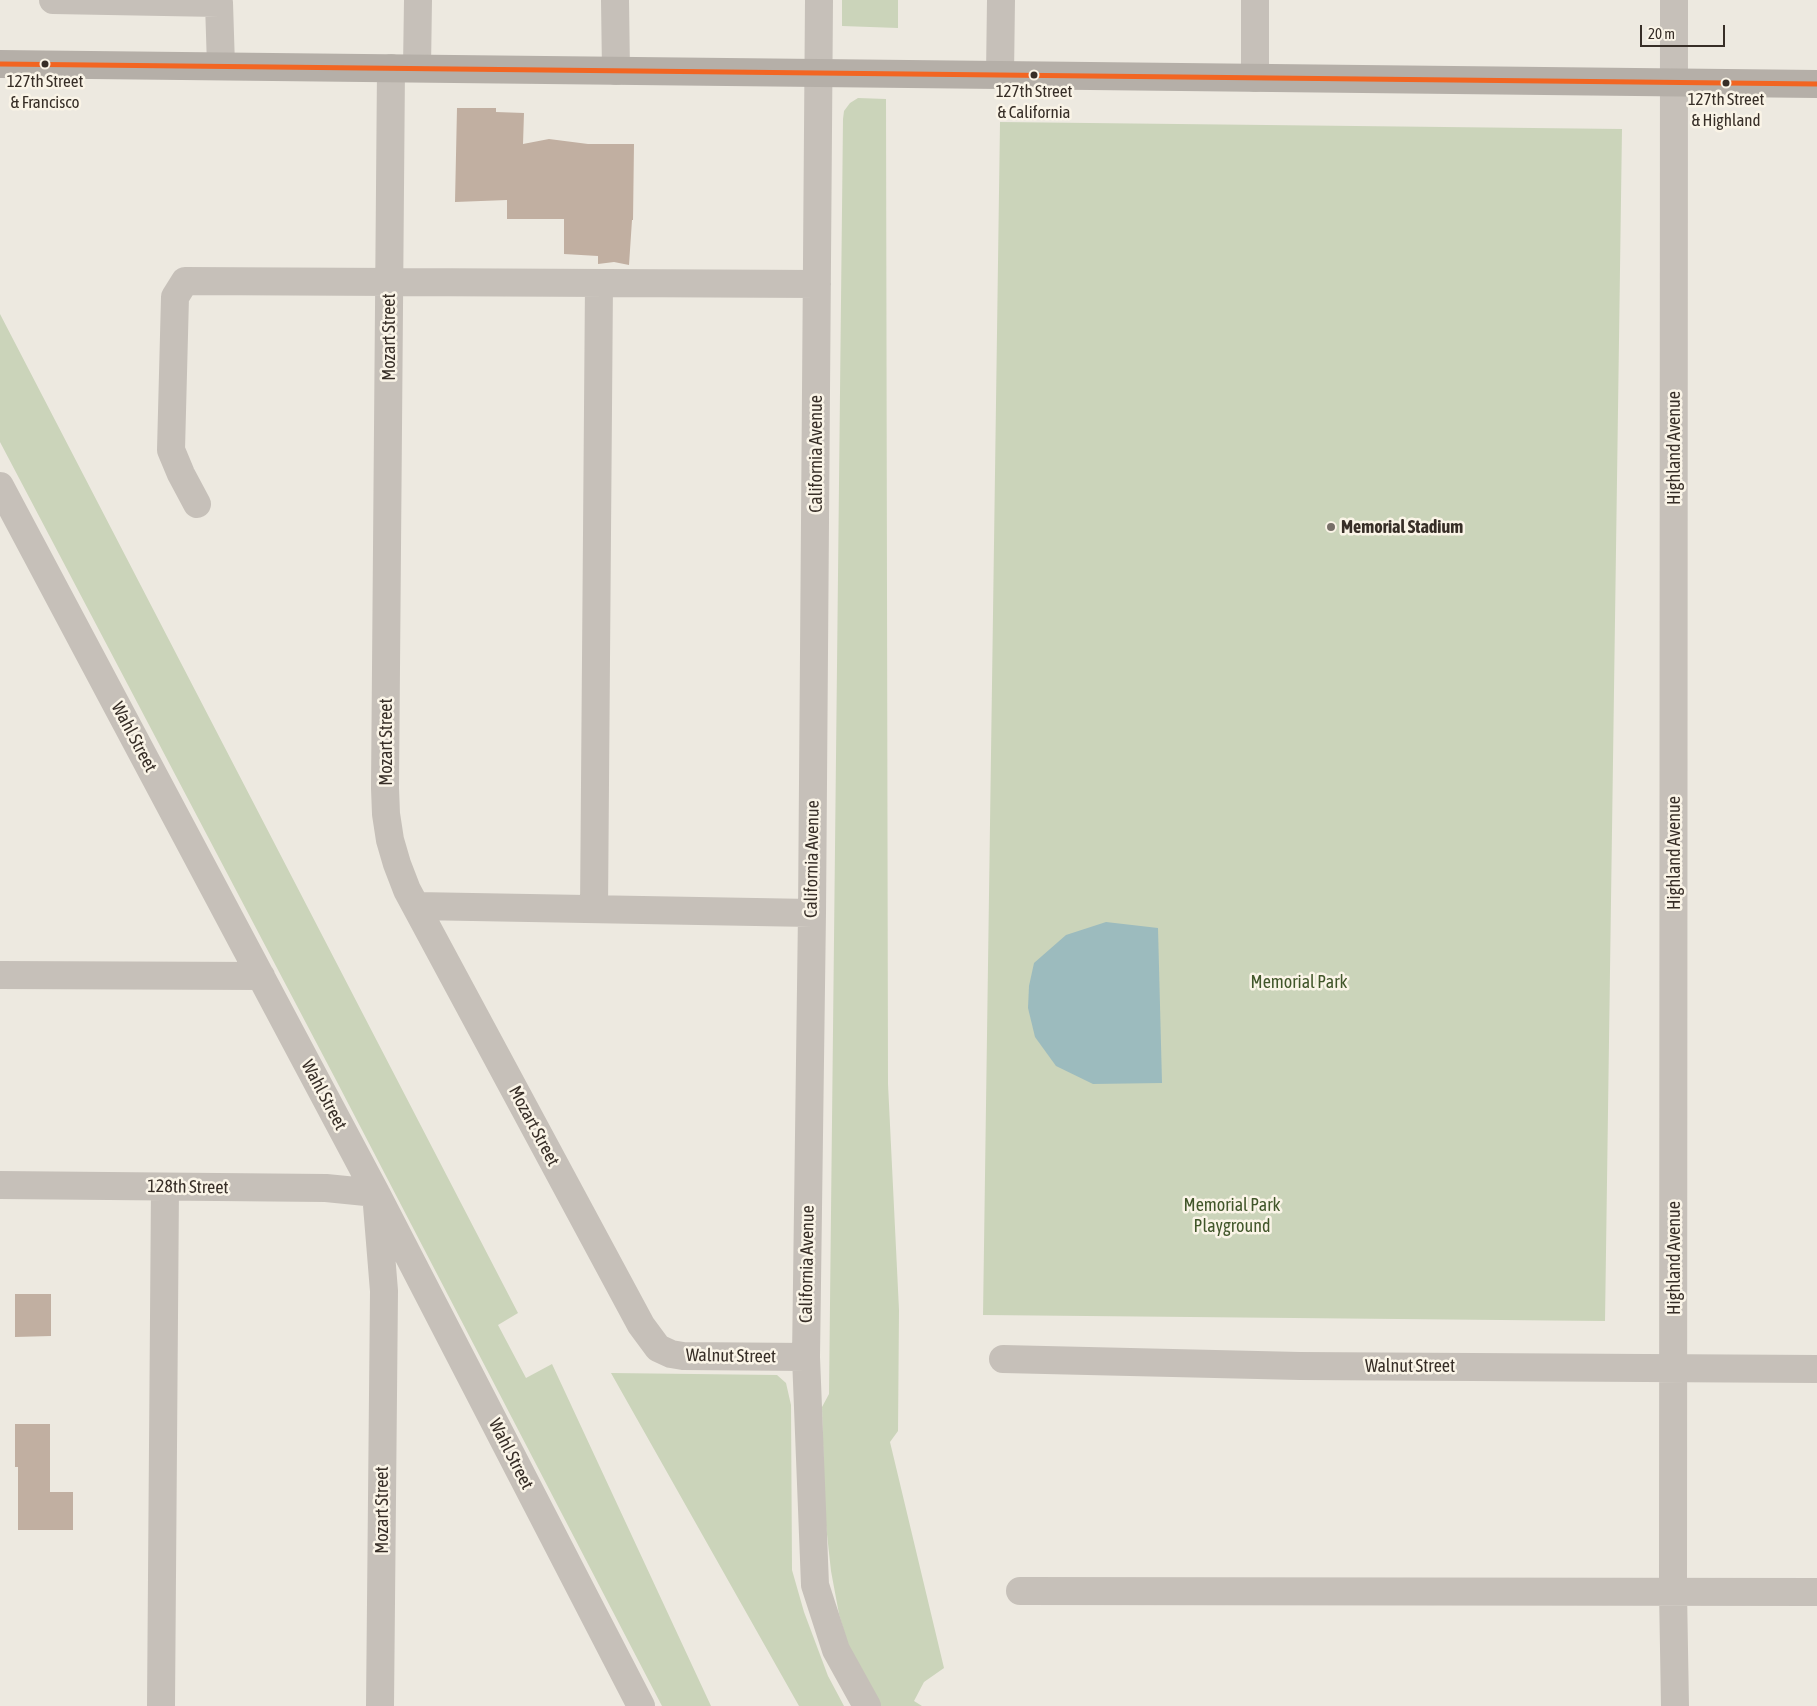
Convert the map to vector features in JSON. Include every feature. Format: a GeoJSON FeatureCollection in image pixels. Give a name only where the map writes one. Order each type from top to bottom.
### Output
{"type":"FeatureCollection","features":[{"type":"Feature","properties":{"kind":"main road"},"geometry":{"type":"LineString","coordinates":[[0,64],[1817,84]]}},
{"type":"Feature","properties":{"kind":"street"},"geometry":{"type":"LineString","coordinates":[[53,0],[219,3],[221,66]]}},
{"type":"Feature","properties":{"kind":"street","name":"Mozart Street"},"geometry":{"type":"LineString","coordinates":[[418,0],[404,68],[389,282],[386,814],[390,840],[407,890],[641,1325],[658,1348]]}},
{"type":"Feature","properties":{"kind":"street"},"geometry":{"type":"LineString","coordinates":[[615,0],[616,71]]}},
{"type":"Feature","properties":{"kind":"street","name":"California Avenue"},"geometry":{"type":"LineString","coordinates":[[819,0],[812,913],[806,1357],[815,1585],[836,1650],[867,1706]]}},
{"type":"Feature","properties":{"kind":"street"},"geometry":{"type":"LineString","coordinates":[[1000,75],[1001,0]]}},
{"type":"Feature","properties":{"kind":"street"},"geometry":{"type":"LineString","coordinates":[[1255,0],[1255,78]]}},
{"type":"Feature","properties":{"kind":"street","name":"Highland Avenue"},"geometry":{"type":"LineString","coordinates":[[1674,0],[1673,1592],[1676,1706]]}},
{"type":"Feature","properties":{"kind":"street"},"geometry":{"type":"LineString","coordinates":[[197,504],[170,450],[176,297],[185,281],[817,284]]}},
{"type":"Feature","properties":{"kind":"street"},"geometry":{"type":"LineString","coordinates":[[594,909],[599,283]]}},
{"type":"Feature","properties":{"kind":"street","name":"Wahl Street"},"geometry":{"type":"LineString","coordinates":[[3,495],[376,1193],[642,1706]]}},
{"type":"Feature","properties":{"kind":"street"},"geometry":{"type":"LineString","coordinates":[[416,906],[812,913]]}},
{"type":"Feature","properties":{"kind":"street"},"geometry":{"type":"LineString","coordinates":[[0,975],[261,976]]}},
{"type":"Feature","properties":{"kind":"street","name":"128th Street"},"geometry":{"type":"LineString","coordinates":[[0,1185],[326,1188],[376,1193]]}},
{"type":"Feature","properties":{"kind":"street"},"geometry":{"type":"LineString","coordinates":[[161,1706],[165,1187]]}},
{"type":"Feature","properties":{"kind":"street","name":"Mozart Street"},"geometry":{"type":"LineString","coordinates":[[376,1193],[384,1291],[380,1706]]}},
{"type":"Feature","properties":{"kind":"street","name":"Walnut Street"},"geometry":{"type":"LineString","coordinates":[[658,1348],[671,1354],[683,1356],[806,1357]]}},
{"type":"Feature","properties":{"kind":"street","name":"Walnut Street"},"geometry":{"type":"LineString","coordinates":[[1003,1359],[1300,1366],[1817,1369]]}},
{"type":"Feature","properties":{"kind":"street"},"geometry":{"type":"LineString","coordinates":[[1020,1591],[1817,1592]]}},
{"type":"Feature","properties":{"kind":"green space"},"geometry":{"type":"Polygon","coordinates":[[[842,0],[898,0],[898,28],[842,26],[842,0]]]}},
{"type":"Feature","properties":{"kind":"green space"},"geometry":{"type":"Polygon","coordinates":[[[858,98],[886,99],[888,1084],[899,1310],[898,1431],[890,1442],[944,1668],[924,1682],[914,1701],[922,1706],[879,1706],[853,1662],[839,1614],[831,1571],[825,1516],[822,1407],[829,1394],[843,119],[844,111],[850,103],[858,98]]]}},
{"type":"Feature","properties":{"kind":"green space","name":"Memorial Park"},"geometry":{"type":"Polygon","coordinates":[[[1000,122],[1622,129],[1605,1321],[983,1315],[1000,122]]]}},
{"type":"Feature","properties":{"kind":"green space"},"geometry":{"type":"Polygon","coordinates":[[[0,314],[518,1313],[498,1325],[526,1378],[552,1364],[711,1706],[662,1706],[336,1080],[0,442],[0,314]]]}},
{"type":"Feature","properties":{"kind":"green space"},"geometry":{"type":"Polygon","coordinates":[[[611,1373],[777,1375],[786,1383],[791,1405],[792,1570],[804,1612],[828,1676],[844,1706],[799,1706],[611,1373]]]}},
{"type":"Feature","properties":{"kind":"water"},"geometry":{"type":"Polygon","coordinates":[[[1106,922],[1158,928],[1162,1083],[1093,1084],[1056,1066],[1035,1037],[1028,1008],[1029,986],[1034,963],[1066,935],[1106,922]]]}},
{"type":"Feature","properties":{"kind":"building"},"geometry":{"type":"Polygon","coordinates":[[[457,108],[496,108],[496,112],[524,113],[523,144],[549,139],[588,144],[634,144],[633,220],[629,265],[614,262],[598,264],[598,256],[564,254],[564,219],[507,219],[507,200],[455,202],[457,108]]]}},
{"type":"Feature","properties":{"kind":"building"},"geometry":{"type":"Polygon","coordinates":[[[15,1294],[51,1294],[51,1336],[15,1337],[15,1294]]]}},
{"type":"Feature","properties":{"kind":"building"},"geometry":{"type":"Polygon","coordinates":[[[15,1424],[50,1424],[50,1492],[73,1492],[73,1530],[18,1530],[18,1467],[15,1467],[15,1424]]]}},
{"type":"Feature","properties":{"kind":"transit line"},"geometry":{"type":"LineString","coordinates":[[0,64],[1817,84]]}},
{"type":"Feature","properties":{"kind":"place","name":"127th Street & Francisco"},"geometry":{"type":"Point","coordinates":[45,64]}},
{"type":"Feature","properties":{"kind":"place","name":"127th Street & California"},"geometry":{"type":"Point","coordinates":[1034,75]}},
{"type":"Feature","properties":{"kind":"place","name":"127th Street & Highland"},"geometry":{"type":"Point","coordinates":[1726,83]}},
{"type":"Feature","properties":{"kind":"place","name":"Memorial Stadium"},"geometry":{"type":"Point","coordinates":[1331,527]}},
{"type":"Feature","properties":{"kind":"park label","name":"Memorial Park Playground"},"geometry":{"type":"Point","coordinates":[1232,1215]}}]}
